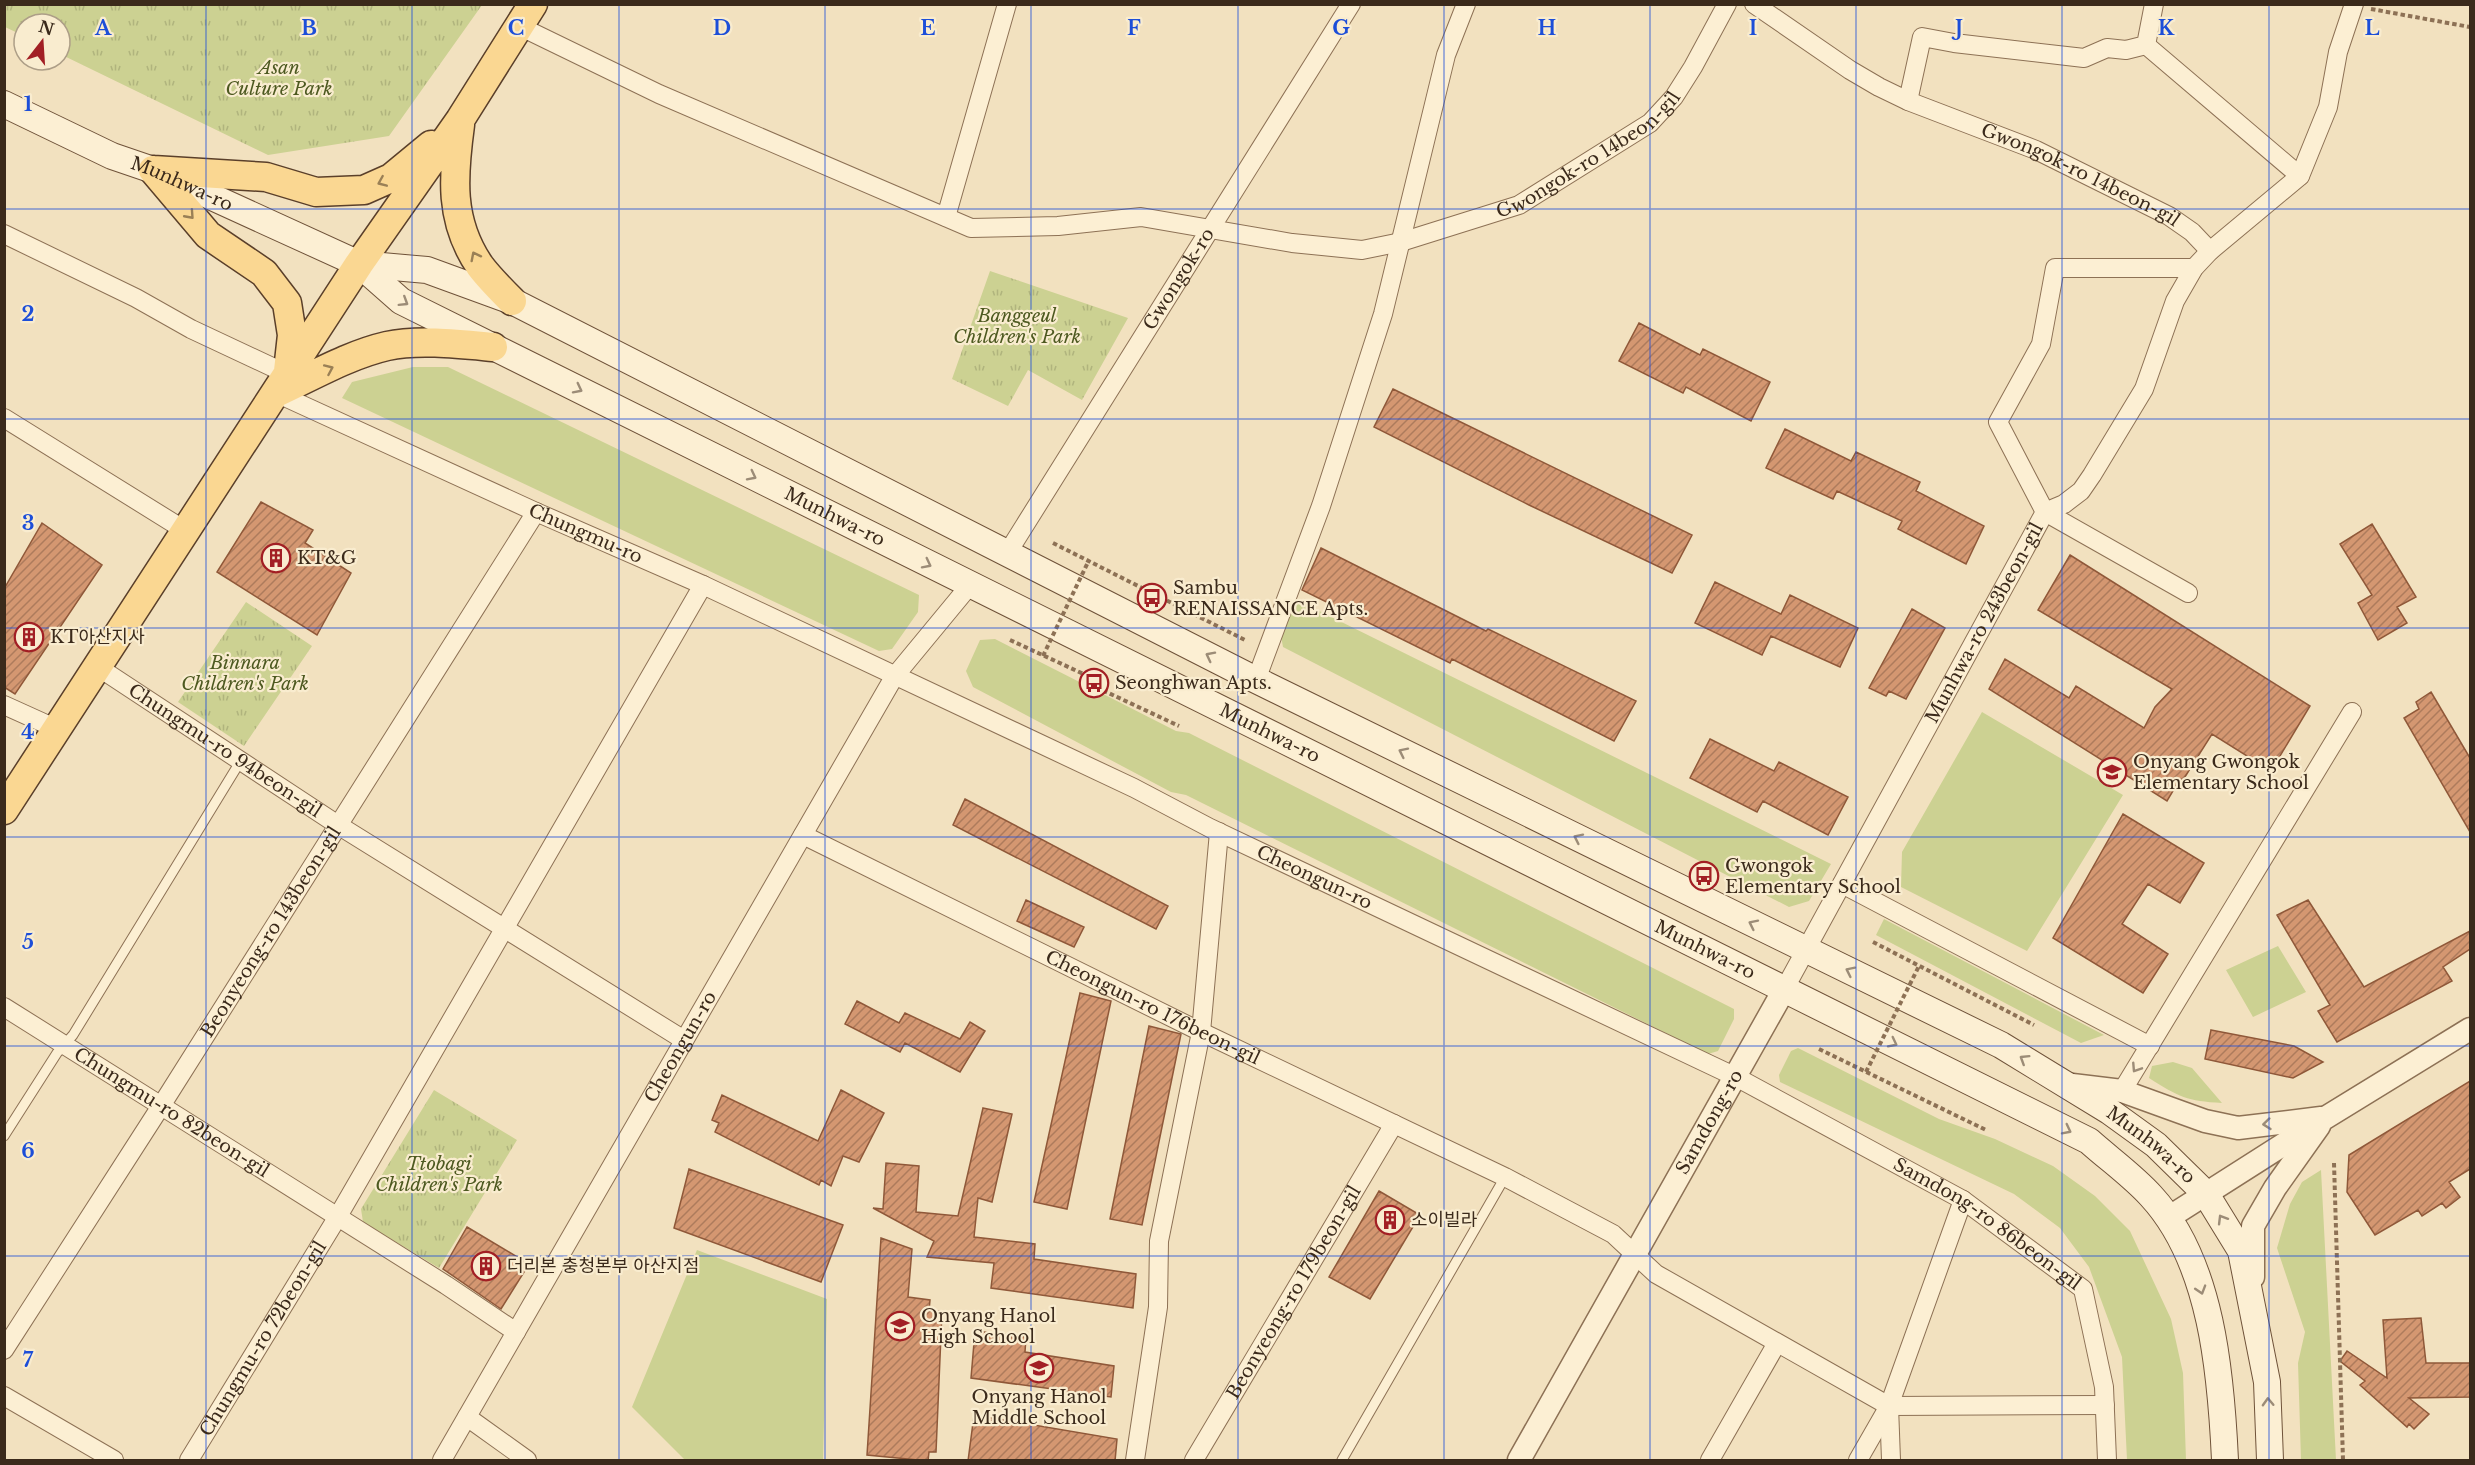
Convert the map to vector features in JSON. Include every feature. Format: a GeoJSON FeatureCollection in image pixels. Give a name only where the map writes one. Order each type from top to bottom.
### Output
{"type":"FeatureCollection","features":[{"type":"Feature","properties":{"kind":"main road"},"geometry":{"type":"LineString","coordinates":[[4,810],[359,264],[460,120],[526,15]]}},
{"type":"Feature","properties":{"kind":"main road","name":"Munhwa-ro"},"geometry":{"type":"LineString","coordinates":[[4,104],[112,156],[153,170],[359,264],[401,301],[1244,723],[1785,988],[2089,1141],[2151,1195],[2168,1218],[2193,1263],[2208,1314],[2222,1401],[2225,1461]]}},
{"type":"Feature","properties":{"kind":"main road"},"geometry":{"type":"LineString","coordinates":[[153,170],[266,177],[316,192],[364,190],[391,178],[460,120]]}},
{"type":"Feature","properties":{"kind":"main road"},"geometry":{"type":"LineString","coordinates":[[460,120],[453,174],[456,204],[464,235],[480,265],[512,301]]}},
{"type":"Feature","properties":{"kind":"main road"},"geometry":{"type":"LineString","coordinates":[[153,170],[208,235],[264,273],[287,303],[292,335],[281,384]]}},
{"type":"Feature","properties":{"kind":"main road","name":"Munhwa-ro"},"geometry":{"type":"LineString","coordinates":[[359,264],[427,270],[512,301],[1256,680],[2001,1045],[2109,1111],[2156,1144],[2206,1194],[2241,1251],[2267,1382],[2270,1461]]}},
{"type":"Feature","properties":{"kind":"main road"},"geometry":{"type":"LineString","coordinates":[[281,384],[388,346],[441,343],[493,347]]}},
{"type":"Feature","properties":{"kind":"street"},"geometry":{"type":"LineString","coordinates":[[946,217],[1007,4]]}},
{"type":"Feature","properties":{"kind":"street","name":"Gwongok-ro"},"geometry":{"type":"LineString","coordinates":[[1008,552],[1351,4]]}},
{"type":"Feature","properties":{"kind":"street"},"geometry":{"type":"LineString","coordinates":[[1256,680],[1321,506],[1383,314],[1446,55],[1467,4]]}},
{"type":"Feature","properties":{"kind":"street","name":"Gwongok-ro 14beon-gil"},"geometry":{"type":"LineString","coordinates":[[526,15],[659,94],[971,228],[1058,226],[1141,217],[1292,243],[1362,250],[1401,242],[1519,205],[1650,123],[1674,97],[1694,67],[1727,4]]}},
{"type":"Feature","properties":{"kind":"street","name":"Gwongok-ro 14beon-gil"},"geometry":{"type":"LineString","coordinates":[[1754,4],[1850,70],[1908,101],[2036,150],[2158,210],[2192,232],[2210,251]]}},
{"type":"Feature","properties":{"kind":"street"},"geometry":{"type":"LineString","coordinates":[[2146,45],[2154,4]]}},
{"type":"Feature","properties":{"kind":"street","name":"Munhwa-ro 243beon-gil"},"geometry":{"type":"LineString","coordinates":[[1785,988],[2045,512],[2064,504],[2081,491],[2144,389],[2183,285],[2194,268],[2210,251],[2300,176],[2328,107],[2337,52],[2354,5]]}},
{"type":"Feature","properties":{"kind":"street"},"geometry":{"type":"LineString","coordinates":[[1908,101],[1922,37],[1954,43],[2084,58],[2108,48],[2126,50],[2146,45]]}},
{"type":"Feature","properties":{"kind":"street"},"geometry":{"type":"LineString","coordinates":[[2146,45],[2300,176]]}},
{"type":"Feature","properties":{"kind":"street","name":"Chungmu-ro"},"geometry":{"type":"LineString","coordinates":[[4,234],[136,298],[281,384],[536,512],[703,585],[894,677]]}},
{"type":"Feature","properties":{"kind":"street"},"geometry":{"type":"LineString","coordinates":[[2188,593],[2045,512],[1998,422],[2041,344],[2055,268],[2194,268]]}},
{"type":"Feature","properties":{"kind":"street"},"geometry":{"type":"LineString","coordinates":[[4,418],[186,531]]}},
{"type":"Feature","properties":{"kind":"street","name":"Beonyeong-ro 143beon-gil"},"geometry":{"type":"LineString","coordinates":[[4,1350],[536,512]]}},
{"type":"Feature","properties":{"kind":"street"},"geometry":{"type":"LineString","coordinates":[[337,1218],[503,927],[703,585]]}},
{"type":"Feature","properties":{"kind":"street","name":"Cheongun-ro"},"geometry":{"type":"LineString","coordinates":[[442,1461],[894,677],[970,585]]}},
{"type":"Feature","properties":{"kind":"street","name":"Chungmu-ro 94beon-gil"},"geometry":{"type":"LineString","coordinates":[[98,667],[338,825],[684,1040]]}},
{"type":"Feature","properties":{"kind":"street","name":"Cheongun-ro"},"geometry":{"type":"LineString","coordinates":[[894,677],[1134,788],[1220,832],[1736,1077]]}},
{"type":"Feature","properties":{"kind":"street"},"geometry":{"type":"LineString","coordinates":[[4,705],[57,729]]}},
{"type":"Feature","properties":{"kind":"street"},"geometry":{"type":"LineString","coordinates":[[2122,1090],[2352,712]]}},
{"type":"Feature","properties":{"kind":"street"},"geometry":{"type":"LineString","coordinates":[[1135,1461],[1158,1307],[1159,1241],[1201,1032],[1220,832]]}},
{"type":"Feature","properties":{"kind":"street","name":"Cheongun-ro 176beon-gil"},"geometry":{"type":"LineString","coordinates":[[803,835],[1201,1032],[1505,1177],[1613,1234],[1636,1254]]}},
{"type":"Feature","properties":{"kind":"street"},"geometry":{"type":"LineString","coordinates":[[1842,884],[2150,1046]]}},
{"type":"Feature","properties":{"kind":"street","name":"Samdong-ro"},"geometry":{"type":"LineString","coordinates":[[1519,1461],[1785,988]]}},
{"type":"Feature","properties":{"kind":"street","name":"Chungmu-ro 82beon-gil"},"geometry":{"type":"LineString","coordinates":[[4,1007],[447,1285],[516,1332]]}},
{"type":"Feature","properties":{"kind":"street","name":"Munhwa-ro"},"geometry":{"type":"LineString","coordinates":[[2168,1218],[2470,1029]]}},
{"type":"Feature","properties":{"kind":"street","name":"Samdong-ro 86beon-gil"},"geometry":{"type":"LineString","coordinates":[[1736,1077],[1963,1200],[2083,1289],[2104,1387],[2107,1461]]}},
{"type":"Feature","properties":{"kind":"street"},"geometry":{"type":"LineString","coordinates":[[2064,1084],[2122,1090],[2205,1121],[2238,1128],[2325,1118]]}},
{"type":"Feature","properties":{"kind":"street"},"geometry":{"type":"LineString","coordinates":[[2254,1313],[2253,1226],[2276,1188],[2325,1118]]}},
{"type":"Feature","properties":{"kind":"street","name":"Beonyeong-ro 179beon-gil"},"geometry":{"type":"LineString","coordinates":[[1194,1461],[1394,1124]]}},
{"type":"Feature","properties":{"kind":"street"},"geometry":{"type":"LineString","coordinates":[[1858,1461],[1889,1406],[1963,1200]]}},
{"type":"Feature","properties":{"kind":"street","name":"Chungmu-ro 72beon-gil"},"geometry":{"type":"LineString","coordinates":[[189,1461],[337,1218]]}},
{"type":"Feature","properties":{"kind":"street"},"geometry":{"type":"LineString","coordinates":[[1636,1254],[1656,1274],[1889,1406],[2105,1405]]}},
{"type":"Feature","properties":{"kind":"street"},"geometry":{"type":"LineString","coordinates":[[1710,1461],[1778,1343]]}},
{"type":"Feature","properties":{"kind":"street"},"geometry":{"type":"LineString","coordinates":[[4,1396],[114,1461]]}},
{"type":"Feature","properties":{"kind":"street"},"geometry":{"type":"LineString","coordinates":[[1889,1406],[1891,1461]]}},
{"type":"Feature","properties":{"kind":"street"},"geometry":{"type":"LineString","coordinates":[[467,1417],[527,1461]]}},
{"type":"Feature","properties":{"kind":"lane"},"geometry":{"type":"LineString","coordinates":[[4,1136],[73,1035],[240,762]]}},
{"type":"Feature","properties":{"kind":"lane"},"geometry":{"type":"LineString","coordinates":[[1342,1461],[1505,1177]]}},
{"type":"Feature","properties":{"kind":"path"},"geometry":{"type":"LineString","coordinates":[[2354,5],[2470,27]]}},
{"type":"Feature","properties":{"kind":"path"},"geometry":{"type":"LineString","coordinates":[[1053,543],[1247,641]]}},
{"type":"Feature","properties":{"kind":"path"},"geometry":{"type":"LineString","coordinates":[[1043,656],[1089,560]]}},
{"type":"Feature","properties":{"kind":"path"},"geometry":{"type":"LineString","coordinates":[[1010,640],[1103,683],[1100,689],[1179,726]]}},
{"type":"Feature","properties":{"kind":"path"},"geometry":{"type":"LineString","coordinates":[[1873,942],[2034,1025]]}},
{"type":"Feature","properties":{"kind":"path"},"geometry":{"type":"LineString","coordinates":[[1866,1072],[1919,966]]}},
{"type":"Feature","properties":{"kind":"path"},"geometry":{"type":"LineString","coordinates":[[1819,1049],[1986,1130]]}},
{"type":"Feature","properties":{"kind":"path"},"geometry":{"type":"LineString","coordinates":[[2334,1163],[2343,1461]]}},
{"type":"Feature","properties":{"kind":"green space","name":"Asan Culture Park"},"geometry":{"type":"Polygon","coordinates":[[[5,4],[482,5],[389,136],[268,155],[72,60],[72,12],[12,12],[12,30],[5,27],[5,4]]]}},
{"type":"Feature","properties":{"kind":"green space","name":"Banggeul Children's Park"},"geometry":{"type":"Polygon","coordinates":[[[990,271],[1128,318],[1082,400],[1028,370],[1008,406],[952,379],[990,271]]]}},
{"type":"Feature","properties":{"kind":"green space"},"geometry":{"type":"Polygon","coordinates":[[[413,367],[448,367],[919,595],[918,612],[892,649],[879,651],[342,398],[352,382],[413,367]]]}},
{"type":"Feature","properties":{"kind":"green space"},"geometry":{"type":"Polygon","coordinates":[[[1295,599],[1831,864],[1809,901],[1789,907],[1283,647],[1281,636],[1295,599]]]}},
{"type":"Feature","properties":{"kind":"green space","name":"Binnara Children's Park"},"geometry":{"type":"Polygon","coordinates":[[[246,602],[312,646],[244,746],[178,702],[246,602]]]}},
{"type":"Feature","properties":{"kind":"green space"},"geometry":{"type":"Polygon","coordinates":[[[995,639],[1176,731],[1189,733],[1734,1009],[1734,1019],[1718,1051],[1708,1054],[1186,795],[1171,792],[973,687],[966,671],[980,640],[995,639]]]}},
{"type":"Feature","properties":{"kind":"green space"},"geometry":{"type":"Polygon","coordinates":[[[1982,712],[2123,795],[2027,951],[1901,887],[1902,852],[1982,712]]]}},
{"type":"Feature","properties":{"kind":"green space"},"geometry":{"type":"Polygon","coordinates":[[[1884,919],[2104,1035],[2081,1043],[1876,935],[1884,919]]]}},
{"type":"Feature","properties":{"kind":"green space"},"geometry":{"type":"Polygon","coordinates":[[[2278,946],[2306,992],[2253,1017],[2226,970],[2278,946]]]}},
{"type":"Feature","properties":{"kind":"green space"},"geometry":{"type":"Polygon","coordinates":[[[1798,1048],[1939,1119],[1995,1139],[2053,1166],[2095,1196],[2130,1231],[2171,1319],[2183,1373],[2186,1460],[2127,1460],[2122,1357],[2089,1267],[2060,1228],[2014,1194],[1780,1082],[1779,1075],[1791,1051],[1798,1048]]]}},
{"type":"Feature","properties":{"kind":"green space"},"geometry":{"type":"Polygon","coordinates":[[[2173,1062],[2192,1068],[2222,1103],[2184,1097],[2149,1078],[2152,1066],[2173,1062]]]}},
{"type":"Feature","properties":{"kind":"green space","name":"Ttobagi Children's Park"},"geometry":{"type":"Polygon","coordinates":[[[434,1090],[517,1140],[439,1268],[363,1222],[361,1209],[434,1090]]]}},
{"type":"Feature","properties":{"kind":"green space"},"geometry":{"type":"Polygon","coordinates":[[[2321,1170],[2336,1460],[2301,1460],[2298,1363],[2305,1332],[2277,1248],[2290,1204],[2302,1182],[2321,1170]]]}},
{"type":"Feature","properties":{"kind":"green space"},"geometry":{"type":"Polygon","coordinates":[[[697,1250],[827,1299],[823,1460],[685,1460],[632,1407],[697,1250]]]}},
{"type":"Feature","properties":{"kind":"building"},"geometry":{"type":"Polygon","coordinates":[[[1639,323],[1700,355],[1703,349],[1770,382],[1751,421],[1686,387],[1683,393],[1619,361],[1639,323]]]}},
{"type":"Feature","properties":{"kind":"building"},"geometry":{"type":"Polygon","coordinates":[[[1393,389],[1692,535],[1672,573],[1529,505],[1374,427],[1393,389]]]}},
{"type":"Feature","properties":{"kind":"building"},"geometry":{"type":"Polygon","coordinates":[[[1785,429],[1851,461],[1856,452],[1920,482],[1916,491],[1984,526],[1966,564],[1898,529],[1902,521],[1837,491],[1833,499],[1766,468],[1785,429]]]}},
{"type":"Feature","properties":{"kind":"building","name":"KT&G"},"geometry":{"type":"Polygon","coordinates":[[[261,502],[313,530],[305,543],[351,573],[317,635],[217,572],[261,502]]]}},
{"type":"Feature","properties":{"kind":"building","name":"KT아산지사"},"geometry":{"type":"Polygon","coordinates":[[[42,523],[102,565],[15,694],[4,687],[4,589],[42,523]]]}},
{"type":"Feature","properties":{"kind":"building"},"geometry":{"type":"Polygon","coordinates":[[[2372,524],[2416,597],[2397,607],[2407,623],[2378,640],[2358,603],[2372,595],[2340,544],[2372,524]]]}},
{"type":"Feature","properties":{"kind":"building"},"geometry":{"type":"Polygon","coordinates":[[[1321,548],[1486,631],[1488,629],[1636,701],[1614,741],[1452,659],[1450,663],[1302,590],[1321,548]]]}},
{"type":"Feature","properties":{"kind":"building"},"geometry":{"type":"Polygon","coordinates":[[[2070,555],[2310,706],[2271,771],[2212,734],[2167,801],[1989,689],[2005,659],[2069,698],[2076,686],[2144,728],[2155,707],[2172,689],[2038,610],[2070,555]]]}},
{"type":"Feature","properties":{"kind":"building"},"geometry":{"type":"Polygon","coordinates":[[[1715,582],[1781,614],[1790,595],[1858,628],[1840,667],[1771,636],[1762,655],[1695,623],[1715,582]]]}},
{"type":"Feature","properties":{"kind":"building"},"geometry":{"type":"Polygon","coordinates":[[[1912,609],[1945,628],[1906,699],[1889,691],[1886,696],[1869,688],[1912,609]]]}},
{"type":"Feature","properties":{"kind":"building"},"geometry":{"type":"Polygon","coordinates":[[[2431,692],[2470,758],[2470,832],[2404,718],[2419,709],[2416,702],[2431,692]]]}},
{"type":"Feature","properties":{"kind":"building"},"geometry":{"type":"Polygon","coordinates":[[[1710,739],[1774,771],[1779,762],[1848,797],[1828,835],[1763,801],[1757,812],[1690,778],[1710,739]]]}},
{"type":"Feature","properties":{"kind":"building"},"geometry":{"type":"Polygon","coordinates":[[[965,799],[1168,906],[1156,929],[953,825],[965,799]]]}},
{"type":"Feature","properties":{"kind":"building"},"geometry":{"type":"Polygon","coordinates":[[[2123,814],[2204,863],[2180,903],[2148,884],[2122,924],[2168,954],[2143,993],[2053,938],[2123,814]]]}},
{"type":"Feature","properties":{"kind":"building"},"geometry":{"type":"Polygon","coordinates":[[[1026,900],[1084,927],[1074,947],[1017,921],[1026,900]]]}},
{"type":"Feature","properties":{"kind":"building"},"geometry":{"type":"Polygon","coordinates":[[[2308,900],[2364,987],[2470,931],[2470,949],[2443,967],[2452,981],[2337,1042],[2318,1011],[2330,1005],[2277,915],[2308,900]]]}},
{"type":"Feature","properties":{"kind":"building"},"geometry":{"type":"Polygon","coordinates":[[[1080,993],[1111,1001],[1067,1209],[1034,1202],[1080,993]]]}},
{"type":"Feature","properties":{"kind":"building"},"geometry":{"type":"Polygon","coordinates":[[[857,1001],[899,1023],[905,1013],[960,1039],[970,1022],[985,1031],[960,1072],[905,1043],[900,1052],[845,1024],[857,1001]]]}},
{"type":"Feature","properties":{"kind":"building"},"geometry":{"type":"Polygon","coordinates":[[[1149,1026],[1181,1034],[1142,1225],[1110,1219],[1149,1026]]]}},
{"type":"Feature","properties":{"kind":"building"},"geometry":{"type":"Polygon","coordinates":[[[2211,1030],[2294,1046],[2323,1062],[2293,1078],[2205,1059],[2211,1030]]]}},
{"type":"Feature","properties":{"kind":"building"},"geometry":{"type":"Polygon","coordinates":[[[2470,1081],[2470,1169],[2449,1182],[2460,1197],[2446,1208],[2442,1203],[2422,1216],[2418,1210],[2375,1235],[2347,1192],[2349,1155],[2470,1081]]]}},
{"type":"Feature","properties":{"kind":"building"},"geometry":{"type":"Polygon","coordinates":[[[841,1090],[884,1113],[859,1162],[843,1156],[831,1186],[821,1180],[819,1185],[715,1132],[719,1123],[712,1120],[722,1095],[818,1141],[841,1090]]]}},
{"type":"Feature","properties":{"kind":"building"},"geometry":{"type":"Polygon","coordinates":[[[983,1108],[1012,1114],[992,1202],[978,1198],[974,1237],[1035,1244],[1034,1259],[1136,1274],[1133,1308],[991,1288],[994,1263],[927,1257],[934,1241],[873,1208],[883,1209],[886,1163],[919,1166],[916,1212],[958,1216],[983,1108]]]}},
{"type":"Feature","properties":{"kind":"building"},"geometry":{"type":"Polygon","coordinates":[[[689,1169],[843,1225],[821,1282],[674,1228],[689,1169]]]}},
{"type":"Feature","properties":{"kind":"building"},"geometry":{"type":"Polygon","coordinates":[[[1379,1191],[1420,1215],[1370,1299],[1329,1277],[1379,1191]]]}},
{"type":"Feature","properties":{"kind":"building","name":"더리본 충청본부 아산지점"},"geometry":{"type":"Polygon","coordinates":[[[467,1227],[529,1264],[501,1309],[443,1269],[467,1227]]]}},
{"type":"Feature","properties":{"kind":"building"},"geometry":{"type":"Polygon","coordinates":[[[881,1238],[912,1249],[908,1297],[930,1300],[929,1311],[942,1311],[936,1452],[929,1452],[928,1461],[867,1455],[881,1238]]]}},
{"type":"Feature","properties":{"kind":"building"},"geometry":{"type":"Polygon","coordinates":[[[2421,1318],[2426,1363],[2470,1363],[2470,1397],[2409,1398],[2429,1414],[2414,1429],[2409,1424],[2407,1427],[2360,1385],[2365,1381],[2340,1361],[2347,1351],[2387,1378],[2383,1320],[2421,1318]]]}},
{"type":"Feature","properties":{"kind":"building"},"geometry":{"type":"Polygon","coordinates":[[[975,1331],[1026,1337],[1025,1352],[1114,1366],[1111,1397],[971,1378],[975,1331]]]}},
{"type":"Feature","properties":{"kind":"building"},"geometry":{"type":"Polygon","coordinates":[[[974,1415],[1117,1439],[1115,1461],[968,1461],[974,1415]]]}},
{"type":"Feature","properties":{"kind":"place","name":"KT&G"},"geometry":{"type":"Point","coordinates":[276,558]}},
{"type":"Feature","properties":{"kind":"place","name":"Sambu RENAISSANCE Apts."},"geometry":{"type":"Point","coordinates":[1152,598]}},
{"type":"Feature","properties":{"kind":"place","name":"KT아산지사"},"geometry":{"type":"Point","coordinates":[29,637]}},
{"type":"Feature","properties":{"kind":"place","name":"Seonghwan Apts."},"geometry":{"type":"Point","coordinates":[1094,683]}},
{"type":"Feature","properties":{"kind":"place","name":"Onyang Gwongok Elementary School"},"geometry":{"type":"Point","coordinates":[2112,772]}},
{"type":"Feature","properties":{"kind":"place","name":"Gwongok Elementary School"},"geometry":{"type":"Point","coordinates":[1704,876]}},
{"type":"Feature","properties":{"kind":"place","name":"소이빌라"},"geometry":{"type":"Point","coordinates":[1390,1220]}},
{"type":"Feature","properties":{"kind":"place","name":"더리본 충청본부 아산지점"},"geometry":{"type":"Point","coordinates":[486,1266]}},
{"type":"Feature","properties":{"kind":"place","name":"Onyang Hanol High School"},"geometry":{"type":"Point","coordinates":[900,1326]}},
{"type":"Feature","properties":{"kind":"place","name":"Onyang Hanol Middle School"},"geometry":{"type":"Point","coordinates":[1039,1368]}}]}
